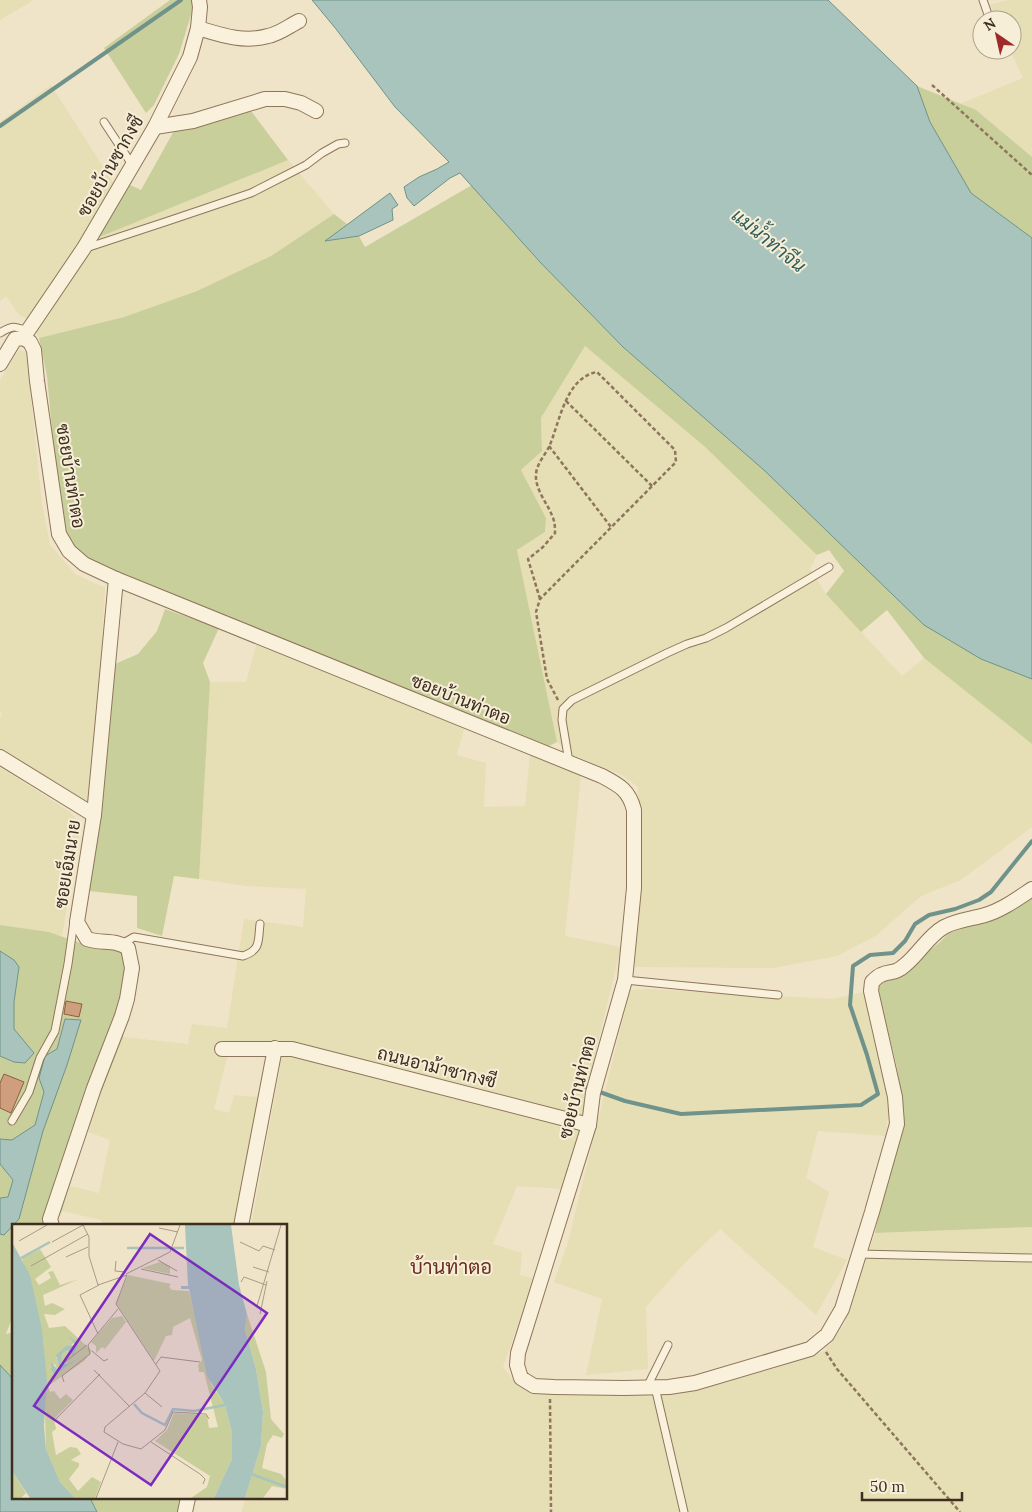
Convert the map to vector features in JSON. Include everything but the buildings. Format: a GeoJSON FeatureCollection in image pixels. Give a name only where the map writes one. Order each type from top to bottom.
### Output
{"type":"FeatureCollection","features":[{"type":"Feature","properties":{"kind":"street","name":"ซอยบ้านซากงซี"},"geometry":{"type":"LineString","coordinates":[[25,335],[84,248],[156,127],[190,57],[198,28],[199,0]]}},
{"type":"Feature","properties":{"kind":"street"},"geometry":{"type":"LineString","coordinates":[[198,28],[231,38],[253,39],[269,36],[299,21]]}},
{"type":"Feature","properties":{"kind":"street"},"geometry":{"type":"LineString","coordinates":[[156,127],[193,121],[266,99],[285,98],[301,103],[316,111]]}},
{"type":"Feature","properties":{"kind":"street"},"geometry":{"type":"LineString","coordinates":[[0,364],[15,339],[25,335]]}},
{"type":"Feature","properties":{"kind":"street","name":"ซอยบ้านท่าตอ"},"geometry":{"type":"LineString","coordinates":[[25,335],[34,350],[59,534],[69,552],[84,564],[116,579],[602,776],[622,787],[631,799],[634,810],[634,888],[625,980],[593,1093],[589,1125],[518,1354],[517,1365],[522,1378],[534,1386],[651,1388],[696,1383],[810,1349],[827,1335],[842,1309],[897,1124],[895,1096],[871,991],[872,982],[881,975],[896,972],[905,966],[942,928],[960,920],[986,915],[1005,907],[1032,889]]}},
{"type":"Feature","properties":{"kind":"street","name":"ซอยเอ็มนาย"},"geometry":{"type":"LineString","coordinates":[[116,579],[92,813],[78,922],[87,940],[122,944]]}},
{"type":"Feature","properties":{"kind":"street"},"geometry":{"type":"LineString","coordinates":[[0,757],[92,813]]}},
{"type":"Feature","properties":{"kind":"street"},"geometry":{"type":"LineString","coordinates":[[51,1224],[50,1219],[94,1088],[127,999],[132,968],[128,948],[122,944]]}},
{"type":"Feature","properties":{"kind":"street"},"geometry":{"type":"LineString","coordinates":[[241,1224],[275,1048]]}},
{"type":"Feature","properties":{"kind":"street","name":"ถนนอาม้าซากงซี"},"geometry":{"type":"LineString","coordinates":[[222,1049],[292,1049],[589,1125]]}},
{"type":"Feature","properties":{"kind":"lane"},"geometry":{"type":"LineString","coordinates":[[104,122],[133,166]]}},
{"type":"Feature","properties":{"kind":"lane"},"geometry":{"type":"LineString","coordinates":[[84,248],[251,193],[306,165],[338,144],[345,143]]}},
{"type":"Feature","properties":{"kind":"lane"},"geometry":{"type":"LineString","coordinates":[[0,333],[9,327],[15,327],[25,335]]}},
{"type":"Feature","properties":{"kind":"lane"},"geometry":{"type":"LineString","coordinates":[[569,762],[562,709],[572,700],[687,644],[706,638],[726,628],[829,567]]}},
{"type":"Feature","properties":{"kind":"lane"},"geometry":{"type":"LineString","coordinates":[[12,1121],[29,1092],[40,1058],[55,1031],[68,964],[92,813]]}},
{"type":"Feature","properties":{"kind":"lane"},"geometry":{"type":"LineString","coordinates":[[122,944],[134,936],[243,956],[252,953],[258,946],[260,924]]}},
{"type":"Feature","properties":{"kind":"lane"},"geometry":{"type":"LineString","coordinates":[[625,980],[778,995]]}},
{"type":"Feature","properties":{"kind":"lane"},"geometry":{"type":"LineString","coordinates":[[859,1254],[1032,1258]]}},
{"type":"Feature","properties":{"kind":"lane"},"geometry":{"type":"LineString","coordinates":[[668,1345],[651,1388],[684,1512]]}},
{"type":"Feature","properties":{"kind":"path"},"geometry":{"type":"LineString","coordinates":[[932,85],[1032,175]]}},
{"type":"Feature","properties":{"kind":"path"},"geometry":{"type":"LineString","coordinates":[[540,599],[528,559],[543,547],[555,533],[554,521],[536,483],[536,473],[549,446],[566,401],[577,382],[588,374],[597,372],[675,450],[676,462],[540,599],[536,612],[547,678],[562,709]]}},
{"type":"Feature","properties":{"kind":"path"},"geometry":{"type":"LineString","coordinates":[[566,401],[652,486]]}},
{"type":"Feature","properties":{"kind":"path"},"geometry":{"type":"LineString","coordinates":[[549,446],[611,527]]}},
{"type":"Feature","properties":{"kind":"path"},"geometry":{"type":"LineString","coordinates":[[819,1341],[837,1369],[960,1512]]}},
{"type":"Feature","properties":{"kind":"path"},"geometry":{"type":"LineString","coordinates":[[550,1387],[551,1512]]}},
{"type":"Feature","properties":{"kind":"shaded area"},"geometry":{"type":"Polygon","coordinates":[[[0,0],[34,0],[0,20],[0,0]]]}},
{"type":"Feature","properties":{"kind":"shaded area"},"geometry":{"type":"Polygon","coordinates":[[[1008,0],[1032,0],[1032,157],[976,110],[960,104],[1023,78],[1015,60],[1022,60],[1022,10],[992,10],[990,5],[1008,0]]]}},
{"type":"Feature","properties":{"kind":"shaded area"},"geometry":{"type":"Polygon","coordinates":[[[51,85],[121,195],[98,237],[288,160],[334,214],[271,256],[197,291],[124,317],[39,338],[29,320],[19,315],[6,296],[0,301],[0,122],[51,85]]]}},
{"type":"Feature","properties":{"kind":"shaded area"},"geometry":{"type":"Polygon","coordinates":[[[585,346],[704,446],[817,555],[810,569],[826,594],[902,676],[924,658],[1032,744],[1032,827],[961,880],[921,896],[877,935],[837,956],[773,968],[635,967],[638,787],[622,775],[573,755],[557,742],[517,550],[545,532],[546,518],[521,470],[542,451],[541,418],[585,346]]]}},
{"type":"Feature","properties":{"kind":"shaded area"},"geometry":{"type":"Polygon","coordinates":[[[19,350],[26,352],[42,504],[50,545],[75,574],[105,588],[93,801],[89,805],[0,751],[0,718],[2,714],[0,712],[0,380],[19,350]]]}},
{"type":"Feature","properties":{"kind":"shaded area"},"geometry":{"type":"Polygon","coordinates":[[[257,643],[464,729],[457,755],[486,763],[484,807],[525,806],[530,753],[581,775],[565,936],[621,947],[597,1046],[582,1130],[564,1189],[517,1186],[493,1244],[522,1253],[520,1275],[534,1279],[503,1367],[513,1380],[535,1394],[662,1394],[806,1357],[824,1351],[844,1325],[875,1233],[1032,1227],[1032,1512],[242,1512],[245,1500],[288,1500],[288,1224],[251,1224],[282,1057],[228,1054],[214,1109],[229,1113],[234,1095],[259,1097],[234,1224],[103,1224],[101,1220],[62,1211],[70,1186],[99,1193],[110,1140],[86,1131],[123,1037],[188,1044],[192,1024],[227,1028],[244,919],[303,927],[306,889],[246,886],[199,879],[210,682],[246,682],[257,643]]]}},
{"type":"Feature","properties":{"kind":"shaded area"},"geometry":{"type":"Polygon","coordinates":[[[0,767],[70,812],[81,825],[62,936],[49,932],[0,925],[0,767]]]}},
{"type":"Feature","properties":{"kind":"shaded area"},"geometry":{"type":"Polygon","coordinates":[[[648,989],[832,999],[864,992],[889,1103],[886,1136],[818,1131],[806,1178],[829,1192],[813,1247],[847,1260],[816,1315],[720,1229],[684,1264],[646,1307],[648,1369],[586,1375],[602,1299],[554,1282],[568,1242],[630,990],[648,989]]]}},
{"type":"Feature","properties":{"kind":"green space"},"geometry":{"type":"Polygon","coordinates":[[[170,0],[194,0],[179,54],[154,105],[146,113],[104,48],[170,0]]]}},
{"type":"Feature","properties":{"kind":"green space"},"geometry":{"type":"Polygon","coordinates":[[[917,86],[976,110],[1032,157],[1032,238],[971,193],[930,122],[917,86]]]}},
{"type":"Feature","properties":{"kind":"green space"},"geometry":{"type":"Polygon","coordinates":[[[251,111],[288,160],[97,238],[128,184],[141,190],[175,129],[238,112],[251,111]]]}},
{"type":"Feature","properties":{"kind":"green space"},"geometry":{"type":"Polygon","coordinates":[[[472,185],[540,262],[623,347],[981,659],[1032,679],[1032,744],[924,658],[887,610],[861,632],[826,594],[844,571],[829,550],[817,555],[704,446],[585,346],[541,418],[542,451],[521,470],[546,518],[545,532],[517,550],[557,742],[547,747],[80,557],[65,539],[60,517],[47,376],[39,338],[124,317],[197,291],[271,256],[334,214],[347,224],[326,241],[359,236],[365,247],[472,185]]]}},
{"type":"Feature","properties":{"kind":"green space"},"geometry":{"type":"Polygon","coordinates":[[[165,609],[219,628],[203,663],[210,682],[199,879],[174,876],[162,936],[137,928],[137,896],[89,891],[115,664],[138,654],[157,631],[165,609]]]}},
{"type":"Feature","properties":{"kind":"green space"},"geometry":{"type":"Polygon","coordinates":[[[1032,896],[1032,1227],[875,1233],[880,1207],[903,1130],[897,1068],[877,985],[893,979],[948,934],[977,922],[1003,916],[1032,896]]]}},
{"type":"Feature","properties":{"kind":"green space"},"geometry":{"type":"Polygon","coordinates":[[[0,925],[49,932],[92,947],[133,944],[123,1037],[86,1131],[62,1211],[55,1224],[12,1224],[12,1318],[6,1334],[12,1332],[12,1378],[0,1365],[0,1234],[4,1234],[67,1065],[81,1020],[65,1019],[57,1049],[39,1078],[44,1092],[35,1125],[12,1141],[0,1139],[0,1056],[14,1062],[34,1053],[14,1029],[14,1002],[19,967],[14,960],[0,951],[0,925]]]}},
{"type":"Feature","properties":{"kind":"green space"},"geometry":{"type":"Polygon","coordinates":[[[0,1164],[13,1180],[8,1197],[0,1198],[0,1164]]]}},
{"type":"Feature","properties":{"kind":"green space"},"geometry":{"type":"Polygon","coordinates":[[[91,1500],[181,1500],[178,1512],[97,1512],[91,1500]]]}},
{"type":"Feature","properties":{"kind":"water","name":"แม่น้ำท่าจีน"},"geometry":{"type":"Polygon","coordinates":[[[312,0],[828,0],[917,86],[930,122],[971,193],[1032,238],[1032,679],[981,659],[924,625],[765,471],[623,347],[540,262],[460,173],[450,178],[414,206],[407,198],[404,187],[449,162],[395,107],[312,0]]]}},
{"type":"Feature","properties":{"kind":"water"},"geometry":{"type":"Polygon","coordinates":[[[390,193],[398,205],[392,209],[393,220],[359,236],[325,241],[390,193]]]}},
{"type":"Feature","properties":{"kind":"water"},"geometry":{"type":"Polygon","coordinates":[[[0,951],[14,960],[19,967],[14,1002],[14,1029],[34,1053],[25,1063],[14,1062],[0,1056],[0,951]]]}},
{"type":"Feature","properties":{"kind":"water"},"geometry":{"type":"Polygon","coordinates":[[[65,1019],[81,1020],[43,1131],[19,1219],[12,1224],[4,1235],[0,1234],[0,1198],[8,1197],[13,1180],[0,1164],[0,1139],[12,1140],[35,1125],[44,1092],[39,1078],[45,1056],[57,1049],[65,1019]]]}},
{"type":"Feature","properties":{"kind":"water"},"geometry":{"type":"Polygon","coordinates":[[[0,1365],[12,1378],[12,1500],[91,1500],[97,1512],[0,1512],[0,1365]]]}},
{"type":"Feature","properties":{"kind":"waterway"},"geometry":{"type":"LineString","coordinates":[[0,126],[181,0]]}},
{"type":"Feature","properties":{"kind":"waterway"},"geometry":{"type":"LineString","coordinates":[[597,1091],[625,1101],[681,1114],[861,1105],[878,1094],[850,1005],[853,966],[870,955],[893,953],[905,941],[915,924],[929,915],[955,909],[979,900],[991,892],[1032,841]]}},
{"type":"Feature","properties":{"kind":"waterway"},"geometry":{"type":"LineString","coordinates":[[581,1085],[590,1089]]}},
{"type":"Feature","properties":{"kind":"district","name":"บ้านท่าตอ"},"geometry":{"type":"Point","coordinates":[451,1266]}}]}
